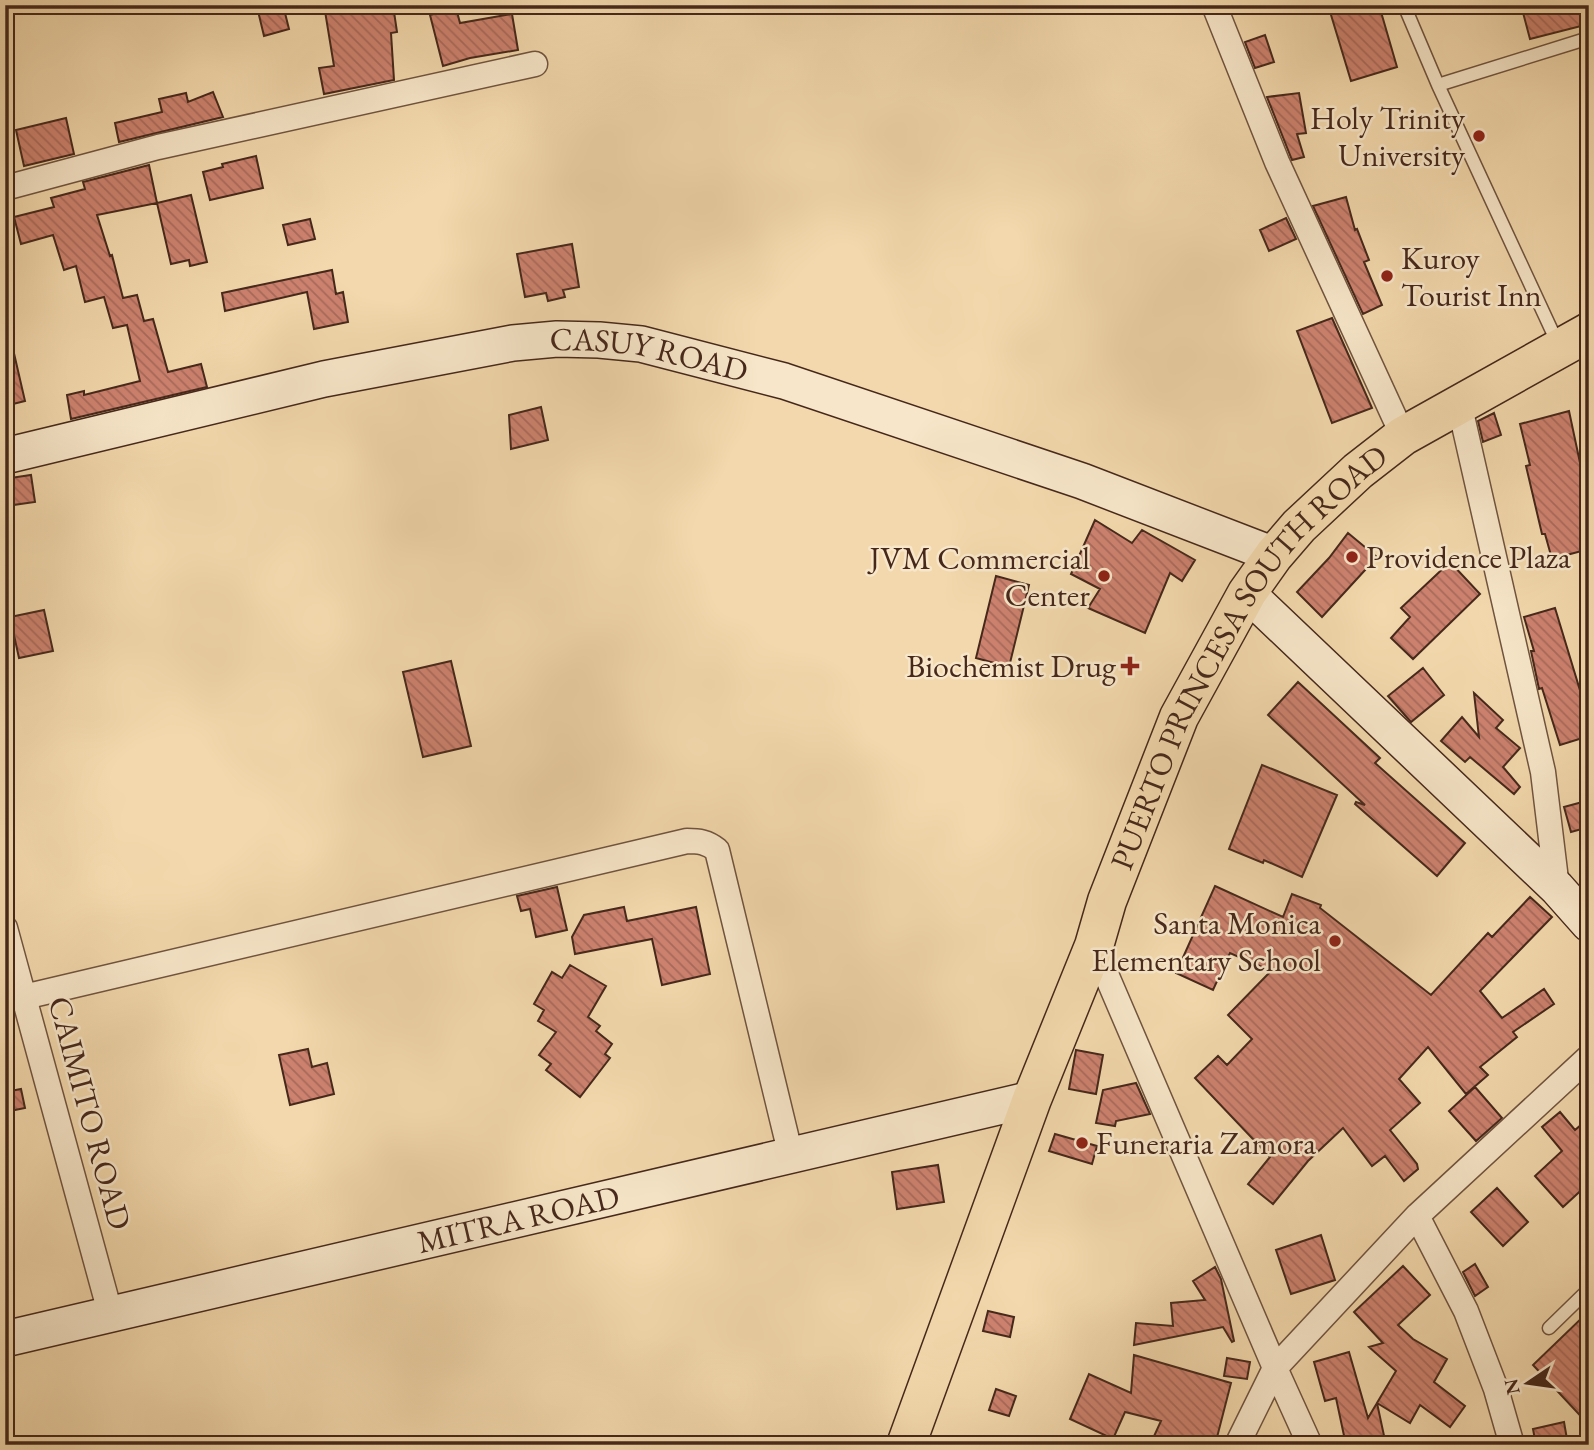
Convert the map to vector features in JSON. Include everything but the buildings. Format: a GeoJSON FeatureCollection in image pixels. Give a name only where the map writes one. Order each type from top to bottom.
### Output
{"type":"FeatureCollection","features":[{"type":"Feature","properties":{"kind":"main road","name":"PUERTO PRINCESA SOUTH ROAD"},"geometry":{"type":"LineString","coordinates":[[906,1445],[1032,1099],[1094,946],[1107,901],[1179,717],[1247,593],[1273,555],[1299,526],[1358,471],[1403,436],[1574,340]]}},
{"type":"Feature","properties":{"kind":"street"},"geometry":{"type":"LineString","coordinates":[[1214,5],[1277,162],[1403,436]]}},
{"type":"Feature","properties":{"kind":"street"},"geometry":{"type":"LineString","coordinates":[[5,188],[158,147],[535,64]]}},
{"type":"Feature","properties":{"kind":"street","name":"CASUY ROAD"},"geometry":{"type":"LineString","coordinates":[[5,456],[324,379],[513,343],[557,339],[599,340],[641,344],[784,381],[1082,481],[1273,555]]}},
{"type":"Feature","properties":{"kind":"street"},"geometry":{"type":"LineString","coordinates":[[1459,403],[1543,772],[1557,888]]}},
{"type":"Feature","properties":{"kind":"street"},"geometry":{"type":"LineString","coordinates":[[1247,593],[1557,888],[1589,924]]}},
{"type":"Feature","properties":{"kind":"street"},"geometry":{"type":"LineString","coordinates":[[24,997],[687,841],[699,841],[717,850],[791,1156]]}},
{"type":"Feature","properties":{"kind":"street","name":"CAIMITO ROAD"},"geometry":{"type":"LineString","coordinates":[[5,928],[110,1316]]}},
{"type":"Feature","properties":{"kind":"street"},"geometry":{"type":"LineString","coordinates":[[1094,946],[1310,1445]]}},
{"type":"Feature","properties":{"kind":"street"},"geometry":{"type":"LineString","coordinates":[[1237,1445],[1275,1368],[1417,1216],[1589,1057]]}},
{"type":"Feature","properties":{"kind":"street","name":"MITRA ROAD"},"geometry":{"type":"LineString","coordinates":[[5,1339],[1032,1099]]}},
{"type":"Feature","properties":{"kind":"street"},"geometry":{"type":"LineString","coordinates":[[1417,1216],[1466,1311],[1496,1389],[1512,1445]]}},
{"type":"Feature","properties":{"kind":"lane"},"geometry":{"type":"LineString","coordinates":[[1404,5],[1438,85],[1574,340]]}},
{"type":"Feature","properties":{"kind":"lane"},"geometry":{"type":"LineString","coordinates":[[1438,85],[1589,38]]}},
{"type":"Feature","properties":{"kind":"lane"},"geometry":{"type":"LineString","coordinates":[[1549,1328],[1589,1289]]}},
{"type":"Feature","properties":{"kind":"place","name":"Holy Trinity University"},"geometry":{"type":"Point","coordinates":[1479,136]}},
{"type":"Feature","properties":{"kind":"place","name":"Kuroy Tourist Inn"},"geometry":{"type":"Point","coordinates":[1387,276]}},
{"type":"Feature","properties":{"kind":"place","name":"Providence Plaza"},"geometry":{"type":"Point","coordinates":[1352,557]}},
{"type":"Feature","properties":{"kind":"place","name":"JVM Commercial Center"},"geometry":{"type":"Point","coordinates":[1104,576]}},
{"type":"Feature","properties":{"kind":"place","name":"Biochemist Drug"},"geometry":{"type":"Point","coordinates":[1130,666]}},
{"type":"Feature","properties":{"kind":"place","name":"Santa Monica Elementary School"},"geometry":{"type":"Point","coordinates":[1335,941]}},
{"type":"Feature","properties":{"kind":"place","name":"Funeraria Zamora"},"geometry":{"type":"Point","coordinates":[1082,1143]}}]}
